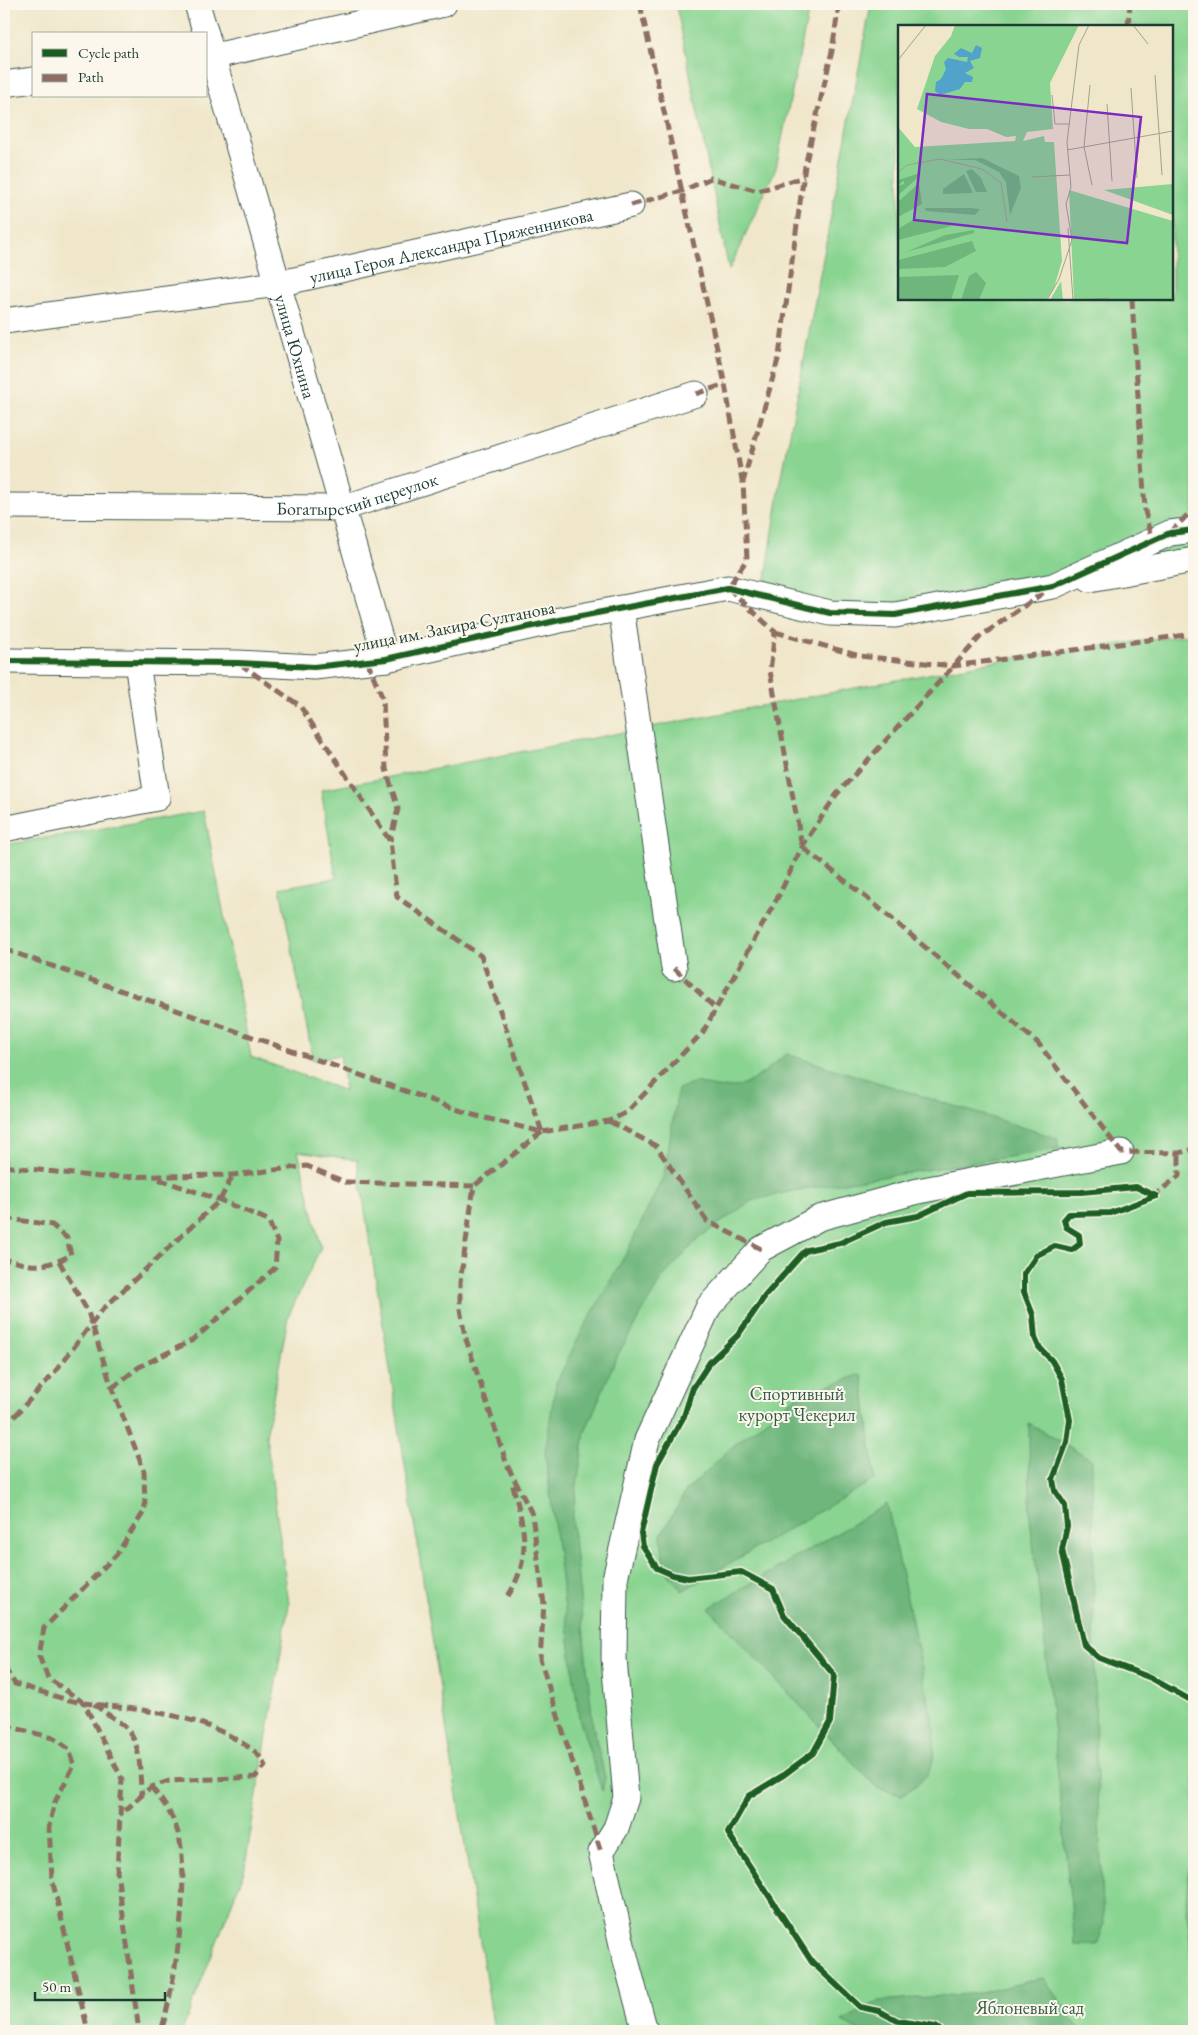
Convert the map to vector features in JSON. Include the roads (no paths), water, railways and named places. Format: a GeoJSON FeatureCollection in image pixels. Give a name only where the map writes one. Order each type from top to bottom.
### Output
{"type":"FeatureCollection","features":[{"type":"Feature","properties":{"kind":"street","name":"улица Юхнина"},"geometry":{"type":"LineString","coordinates":[[197,4],[205,32]]}},
{"type":"Feature","properties":{"kind":"street"},"geometry":{"type":"LineString","coordinates":[[210,58],[444,4]]}},
{"type":"Feature","properties":{"kind":"street","name":"улица Юхнина"},"geometry":{"type":"LineString","coordinates":[[210,58],[386,659]]}},
{"type":"Feature","properties":{"kind":"street"},"geometry":{"type":"LineString","coordinates":[[4,84],[32,80]]}},
{"type":"Feature","properties":{"kind":"street","name":"улица Героя Александра Пряженникова"},"geometry":{"type":"LineString","coordinates":[[4,321],[277,284],[630,205]]}},
{"type":"Feature","properties":{"kind":"street","name":"Богатырский переулок"},"geometry":{"type":"LineString","coordinates":[[4,506],[342,508],[696,394]]}},
{"type":"Feature","properties":{"kind":"street"},"geometry":{"type":"LineString","coordinates":[[1053,586],[1170,533],[1194,530]]}},
{"type":"Feature","properties":{"kind":"street"},"geometry":{"type":"LineString","coordinates":[[1053,586],[1194,560]]}},
{"type":"Feature","properties":{"kind":"street","name":"улица им. Закира Султанова"},"geometry":{"type":"LineString","coordinates":[[4,661],[238,663],[314,667],[386,659],[621,608],[728,588],[830,613],[895,615],[1053,586]]}},
{"type":"Feature","properties":{"kind":"street"},"geometry":{"type":"LineString","coordinates":[[621,608],[674,968]]}},
{"type":"Feature","properties":{"kind":"street"},"geometry":{"type":"LineString","coordinates":[[4,828],[156,798],[137,662]]}},
{"type":"Feature","properties":{"kind":"street"},"geometry":{"type":"LineString","coordinates":[[645,2031],[623,1949],[601,1852],[616,1828],[626,1798],[614,1658],[615,1579],[647,1440],[709,1306],[761,1249],[819,1218],[918,1191],[1121,1152]]}},
{"type":"Feature","properties":{"kind":"park label","name":"Спортивный курорт Чекерил"},"geometry":{"type":"Point","coordinates":[797,1404]}},
{"type":"Feature","properties":{"kind":"park label","name":"Яблоневый сад"},"geometry":{"type":"Point","coordinates":[1030,2007]}}]}
